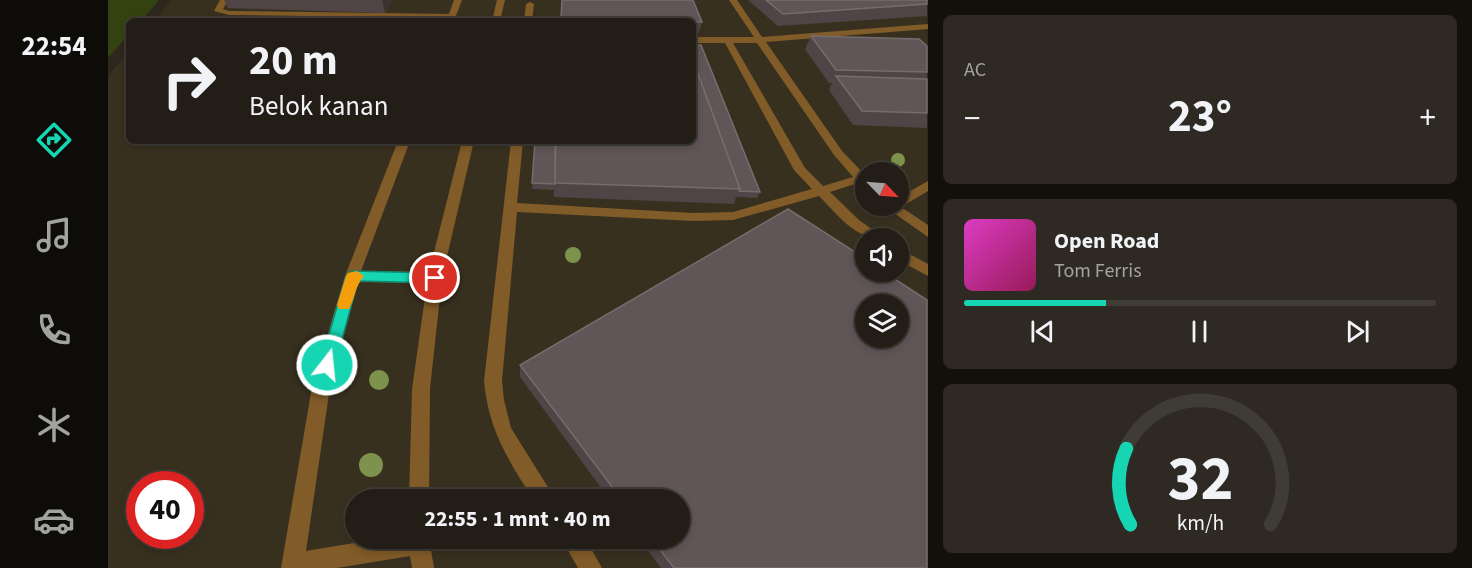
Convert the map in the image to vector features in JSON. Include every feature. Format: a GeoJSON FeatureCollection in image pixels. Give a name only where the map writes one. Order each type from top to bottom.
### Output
{"type":"FeatureCollection","features":[{"type":"Feature","properties":{"kind":"street"},"geometry":{"type":"LineString","coordinates":[[224,0],[218,11],[229,13],[404,11],[445,18]]}},
{"type":"Feature","properties":{"kind":"street"},"geometry":{"type":"LineString","coordinates":[[451,18],[458,0]]}},
{"type":"Feature","properties":{"kind":"street"},"geometry":{"type":"LineString","coordinates":[[497,18],[501,0]]}},
{"type":"Feature","properties":{"kind":"street"},"geometry":{"type":"LineString","coordinates":[[733,0],[838,153],[855,174]]}},
{"type":"Feature","properties":{"kind":"street"},"geometry":{"type":"LineString","coordinates":[[528,18],[530,4]]}},
{"type":"Feature","properties":{"kind":"street"},"geometry":{"type":"LineString","coordinates":[[696,40],[760,40],[927,27]]}},
{"type":"Feature","properties":{"kind":"street"},"geometry":{"type":"LineString","coordinates":[[728,41],[800,170],[819,191],[862,228]]}},
{"type":"Feature","properties":{"kind":"street"},"geometry":{"type":"LineString","coordinates":[[378,549],[292,566],[321,387],[352,276],[403,144]]}},
{"type":"Feature","properties":{"kind":"street"},"geometry":{"type":"LineString","coordinates":[[419,489],[421,389],[435,278],[467,144]]}},
{"type":"Feature","properties":{"kind":"street"},"geometry":{"type":"LineString","coordinates":[[517,144],[493,381],[494,404],[500,427],[539,489]]}},
{"type":"Feature","properties":{"kind":"street"},"geometry":{"type":"LineString","coordinates":[[510,207],[693,217],[734,216],[819,191],[855,183]]}},
{"type":"Feature","properties":{"kind":"street"},"geometry":{"type":"LineString","coordinates":[[909,196],[927,185]]}},
{"type":"Feature","properties":{"kind":"street"},"geometry":{"type":"LineString","coordinates":[[907,216],[927,232]]}},
{"type":"Feature","properties":{"kind":"street"},"geometry":{"type":"LineString","coordinates":[[909,260],[927,271]]}},
{"type":"Feature","properties":{"kind":"street"},"geometry":{"type":"LineString","coordinates":[[352,276],[435,278]]}},
{"type":"Feature","properties":{"kind":"street"},"geometry":{"type":"LineString","coordinates":[[419,549],[423,568]]}},
{"type":"Feature","properties":{"kind":"street"},"geometry":{"type":"LineString","coordinates":[[579,549],[591,568]]}},
{"type":"Feature","properties":{"kind":"shaded area"},"geometry":{"type":"Polygon","coordinates":[[[171,0],[927,0],[927,568],[108,568],[108,76],[126,55],[126,144],[696,144],[696,18],[156,18],[171,0]]]}},
{"type":"Feature","properties":{"kind":"green space"},"geometry":{"type":"Polygon","coordinates":[[[108,0],[159,0],[144,18],[126,18],[126,37],[108,58],[108,0]]]}},
{"type":"Feature","properties":{"kind":"building"},"geometry":{"type":"Polygon","coordinates":[[[562,0],[693,0],[702,22],[696,22],[696,18],[561,18],[562,0]]]}},
{"type":"Feature","properties":{"kind":"building"},"geometry":{"type":"Polygon","coordinates":[[[766,0],[927,0],[927,4],[783,14],[766,0]]]}},
{"type":"Feature","properties":{"kind":"building"},"geometry":{"type":"Polygon","coordinates":[[[811,36],[919,39],[927,46],[927,72],[836,70],[811,36]]]}},
{"type":"Feature","properties":{"kind":"building"},"geometry":{"type":"Polygon","coordinates":[[[696,45],[701,45],[760,192],[739,191],[696,68],[696,45]]]}},
{"type":"Feature","properties":{"kind":"building"},"geometry":{"type":"Polygon","coordinates":[[[696,68],[740,189],[555,183],[556,144],[696,144],[696,68]]]}},
{"type":"Feature","properties":{"kind":"building"},"geometry":{"type":"Polygon","coordinates":[[[836,76],[927,79],[927,113],[862,111],[836,76]]]}},
{"type":"Feature","properties":{"kind":"building"},"geometry":{"type":"Polygon","coordinates":[[[535,144],[555,144],[555,184],[532,183],[535,144]]]}},
{"type":"Feature","properties":{"kind":"building"},"geometry":{"type":"Polygon","coordinates":[[[788,209],[855,252],[855,282],[899,282],[927,300],[927,568],[674,568],[659,549],[690,549],[690,489],[614,489],[520,365],[788,209]]]}},
{"type":"Feature","properties":{"kind":"slow traffic"},"geometry":{"type":"LineString","coordinates":[[344,305],[352,276],[357,276]]}},
{"type":"Feature","properties":{"kind":"route"},"geometry":{"type":"LineString","coordinates":[[327,365],[352,276],[435,278]]}}]}
